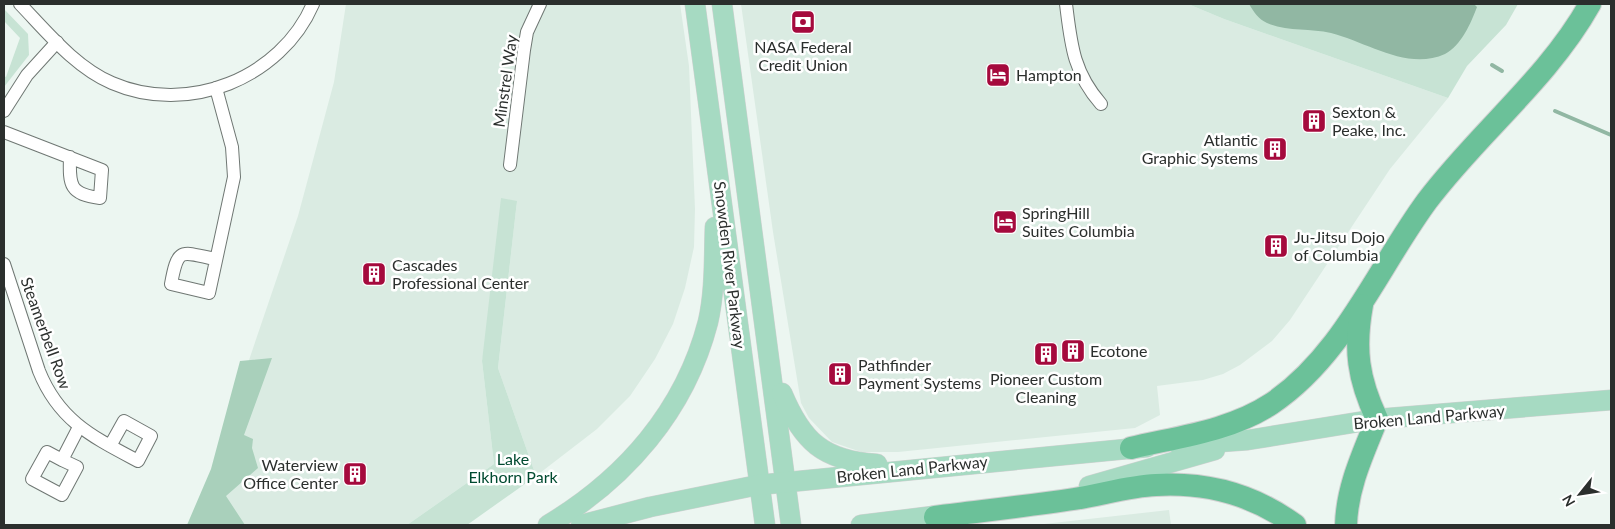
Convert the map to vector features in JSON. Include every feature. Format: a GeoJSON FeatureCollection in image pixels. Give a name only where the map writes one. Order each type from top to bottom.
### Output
{"type":"FeatureCollection","features":[{"type":"Feature","properties":{"kind":"highway"},"geometry":{"type":"LineString","coordinates":[[1131,448],[1222,426],[1270,404],[1295,386],[1315,366],[1362,302],[1427,202],[1457,164],[1560,52],[1590,4]]}},
{"type":"Feature","properties":{"kind":"highway"},"geometry":{"type":"LineString","coordinates":[[1346,525],[1346,510],[1352,483],[1377,419],[1364,388],[1357,356],[1358,327],[1362,302]]}},
{"type":"Feature","properties":{"kind":"highway"},"geometry":{"type":"LineString","coordinates":[[935,517],[1075,499],[1155,485],[1180,484],[1224,490],[1254,499],[1295,525]]}},
{"type":"Feature","properties":{"kind":"main road","name":"Snowden River Parkway"},"geometry":{"type":"LineString","coordinates":[[695,4],[758,485],[765,525]]}},
{"type":"Feature","properties":{"kind":"main road","name":"Snowden River Parkway"},"geometry":{"type":"LineString","coordinates":[[722,4],[787,482],[791,525]]}},
{"type":"Feature","properties":{"kind":"main road"},"geometry":{"type":"LineString","coordinates":[[548,525],[592,496],[643,448],[663,421],[690,372],[708,321],[714,277],[716,160]]}},
{"type":"Feature","properties":{"kind":"main road"},"geometry":{"type":"LineString","coordinates":[[771,366],[791,415],[807,438],[833,457],[847,461],[929,467]]}},
{"type":"Feature","properties":{"kind":"main road","name":"Broken Land Parkway"},"geometry":{"type":"LineString","coordinates":[[581,525],[650,507],[758,485],[1131,448],[1248,440],[1377,419],[1611,400]]}},
{"type":"Feature","properties":{"kind":"main road","name":"Broken Land Parkway"},"geometry":{"type":"LineString","coordinates":[[861,525],[935,517],[1071,491],[1248,440]]}},
{"type":"Feature","properties":{"kind":"street"},"geometry":{"type":"LineString","coordinates":[[20,4],[57,42],[92,72],[130,90],[174,95],[194,94],[216,88],[251,74],[284,49],[299,32],[313,4]]}},
{"type":"Feature","properties":{"kind":"street","name":"Minstrel Way"},"geometry":{"type":"LineString","coordinates":[[510,165],[527,32],[540,4]]}},
{"type":"Feature","properties":{"kind":"street"},"geometry":{"type":"LineString","coordinates":[[1066,4],[1072,51],[1086,87],[1101,104]]}},
{"type":"Feature","properties":{"kind":"street"},"geometry":{"type":"LineString","coordinates":[[4,111],[27,75],[57,42]]}},
{"type":"Feature","properties":{"kind":"street"},"geometry":{"type":"LineString","coordinates":[[216,88],[232,147],[234,177],[216,259]]}},
{"type":"Feature","properties":{"kind":"street"},"geometry":{"type":"LineString","coordinates":[[4,132],[70,158]]}},
{"type":"Feature","properties":{"kind":"street","name":"Steamerbell Row"},"geometry":{"type":"LineString","coordinates":[[4,264],[45,388],[59,408],[79,427],[110,446]]}},
{"type":"Feature","properties":{"kind":"street"},"geometry":{"type":"LineString","coordinates":[[62,460],[79,427]]}},
{"type":"Feature","properties":{"kind":"shaded area"},"geometry":{"type":"Polygon","coordinates":[[[346,4],[680,4],[689,66],[695,209],[694,247],[685,288],[673,324],[655,359],[630,396],[597,429],[536,476],[498,368],[517,201],[482,361],[494,464],[407,525],[222,525],[215,460],[298,216],[334,82],[346,4]]]}},
{"type":"Feature","properties":{"kind":"shaded area"},"geometry":{"type":"Polygon","coordinates":[[[741,4],[1188,4],[1224,19],[1448,98],[1390,169],[1290,320],[1272,341],[1240,365],[1223,374],[1203,380],[1157,386],[1160,415],[1135,428],[898,452],[861,452],[832,442],[809,418],[801,403],[773,232],[741,4]]]}},
{"type":"Feature","properties":{"kind":"shaded area"},"geometry":{"type":"Polygon","coordinates":[[[1249,4],[1474,4],[1477,7],[1465,34],[1456,46],[1445,54],[1431,58],[1416,59],[1387,53],[1331,33],[1275,26],[1261,19],[1249,4]]]}},
{"type":"Feature","properties":{"kind":"shaded area"},"geometry":{"type":"Polygon","coordinates":[[[272,358],[244,435],[253,439],[252,448],[258,468],[226,496],[245,525],[187,525],[211,469],[240,361],[272,358]]]}},
{"type":"Feature","properties":{"kind":"shaded area"},"geometry":{"type":"Polygon","coordinates":[[[1169,510],[1171,525],[1035,525],[1169,510]]]}},
{"type":"Feature","properties":{"kind":"green space"},"geometry":{"type":"Polygon","coordinates":[[[1188,4],[1518,4],[1506,25],[1467,66],[1448,98],[1224,19],[1188,4]]]}},
{"type":"Feature","properties":{"kind":"green space"},"geometry":{"type":"Polygon","coordinates":[[[4,9],[28,34],[29,55],[4,87],[4,76],[6,77],[20,38],[4,21],[4,9]]]}},
{"type":"Feature","properties":{"kind":"green space","name":"Lake Elkhorn Park"},"geometry":{"type":"Polygon","coordinates":[[[501,198],[517,201],[498,368],[536,476],[467,525],[407,525],[494,464],[482,361],[501,198]]]}},
{"type":"Feature","properties":{"kind":"waterway"},"geometry":{"type":"LineString","coordinates":[[1492,65],[1502,71]]}},
{"type":"Feature","properties":{"kind":"waterway"},"geometry":{"type":"LineString","coordinates":[[1555,111],[1611,135]]}},
{"type":"Feature","properties":{"kind":"place","name":"NASA Federal Credit Union"},"geometry":{"type":"Point","coordinates":[803,22]}},
{"type":"Feature","properties":{"kind":"place","name":"Hampton"},"geometry":{"type":"Point","coordinates":[998,75]}},
{"type":"Feature","properties":{"kind":"place","name":"Sexton & Peake, Inc."},"geometry":{"type":"Point","coordinates":[1314,121]}},
{"type":"Feature","properties":{"kind":"place","name":"Atlantic Graphic Systems"},"geometry":{"type":"Point","coordinates":[1275,149]}},
{"type":"Feature","properties":{"kind":"place","name":"SpringHill Suites Columbia"},"geometry":{"type":"Point","coordinates":[1005,222]}},
{"type":"Feature","properties":{"kind":"place","name":"Ju-Jitsu Dojo of Columbia"},"geometry":{"type":"Point","coordinates":[1276,246]}},
{"type":"Feature","properties":{"kind":"place","name":"Cascades Professional Center"},"geometry":{"type":"Point","coordinates":[374,274]}},
{"type":"Feature","properties":{"kind":"place","name":"Ecotone"},"geometry":{"type":"Point","coordinates":[1073,351]}},
{"type":"Feature","properties":{"kind":"place","name":"Pioneer Custom Cleaning"},"geometry":{"type":"Point","coordinates":[1046,354]}},
{"type":"Feature","properties":{"kind":"place","name":"Pathfinder Payment Systems"},"geometry":{"type":"Point","coordinates":[840,374]}},
{"type":"Feature","properties":{"kind":"place","name":"Waterview Office Center"},"geometry":{"type":"Point","coordinates":[355,474]}}]}
